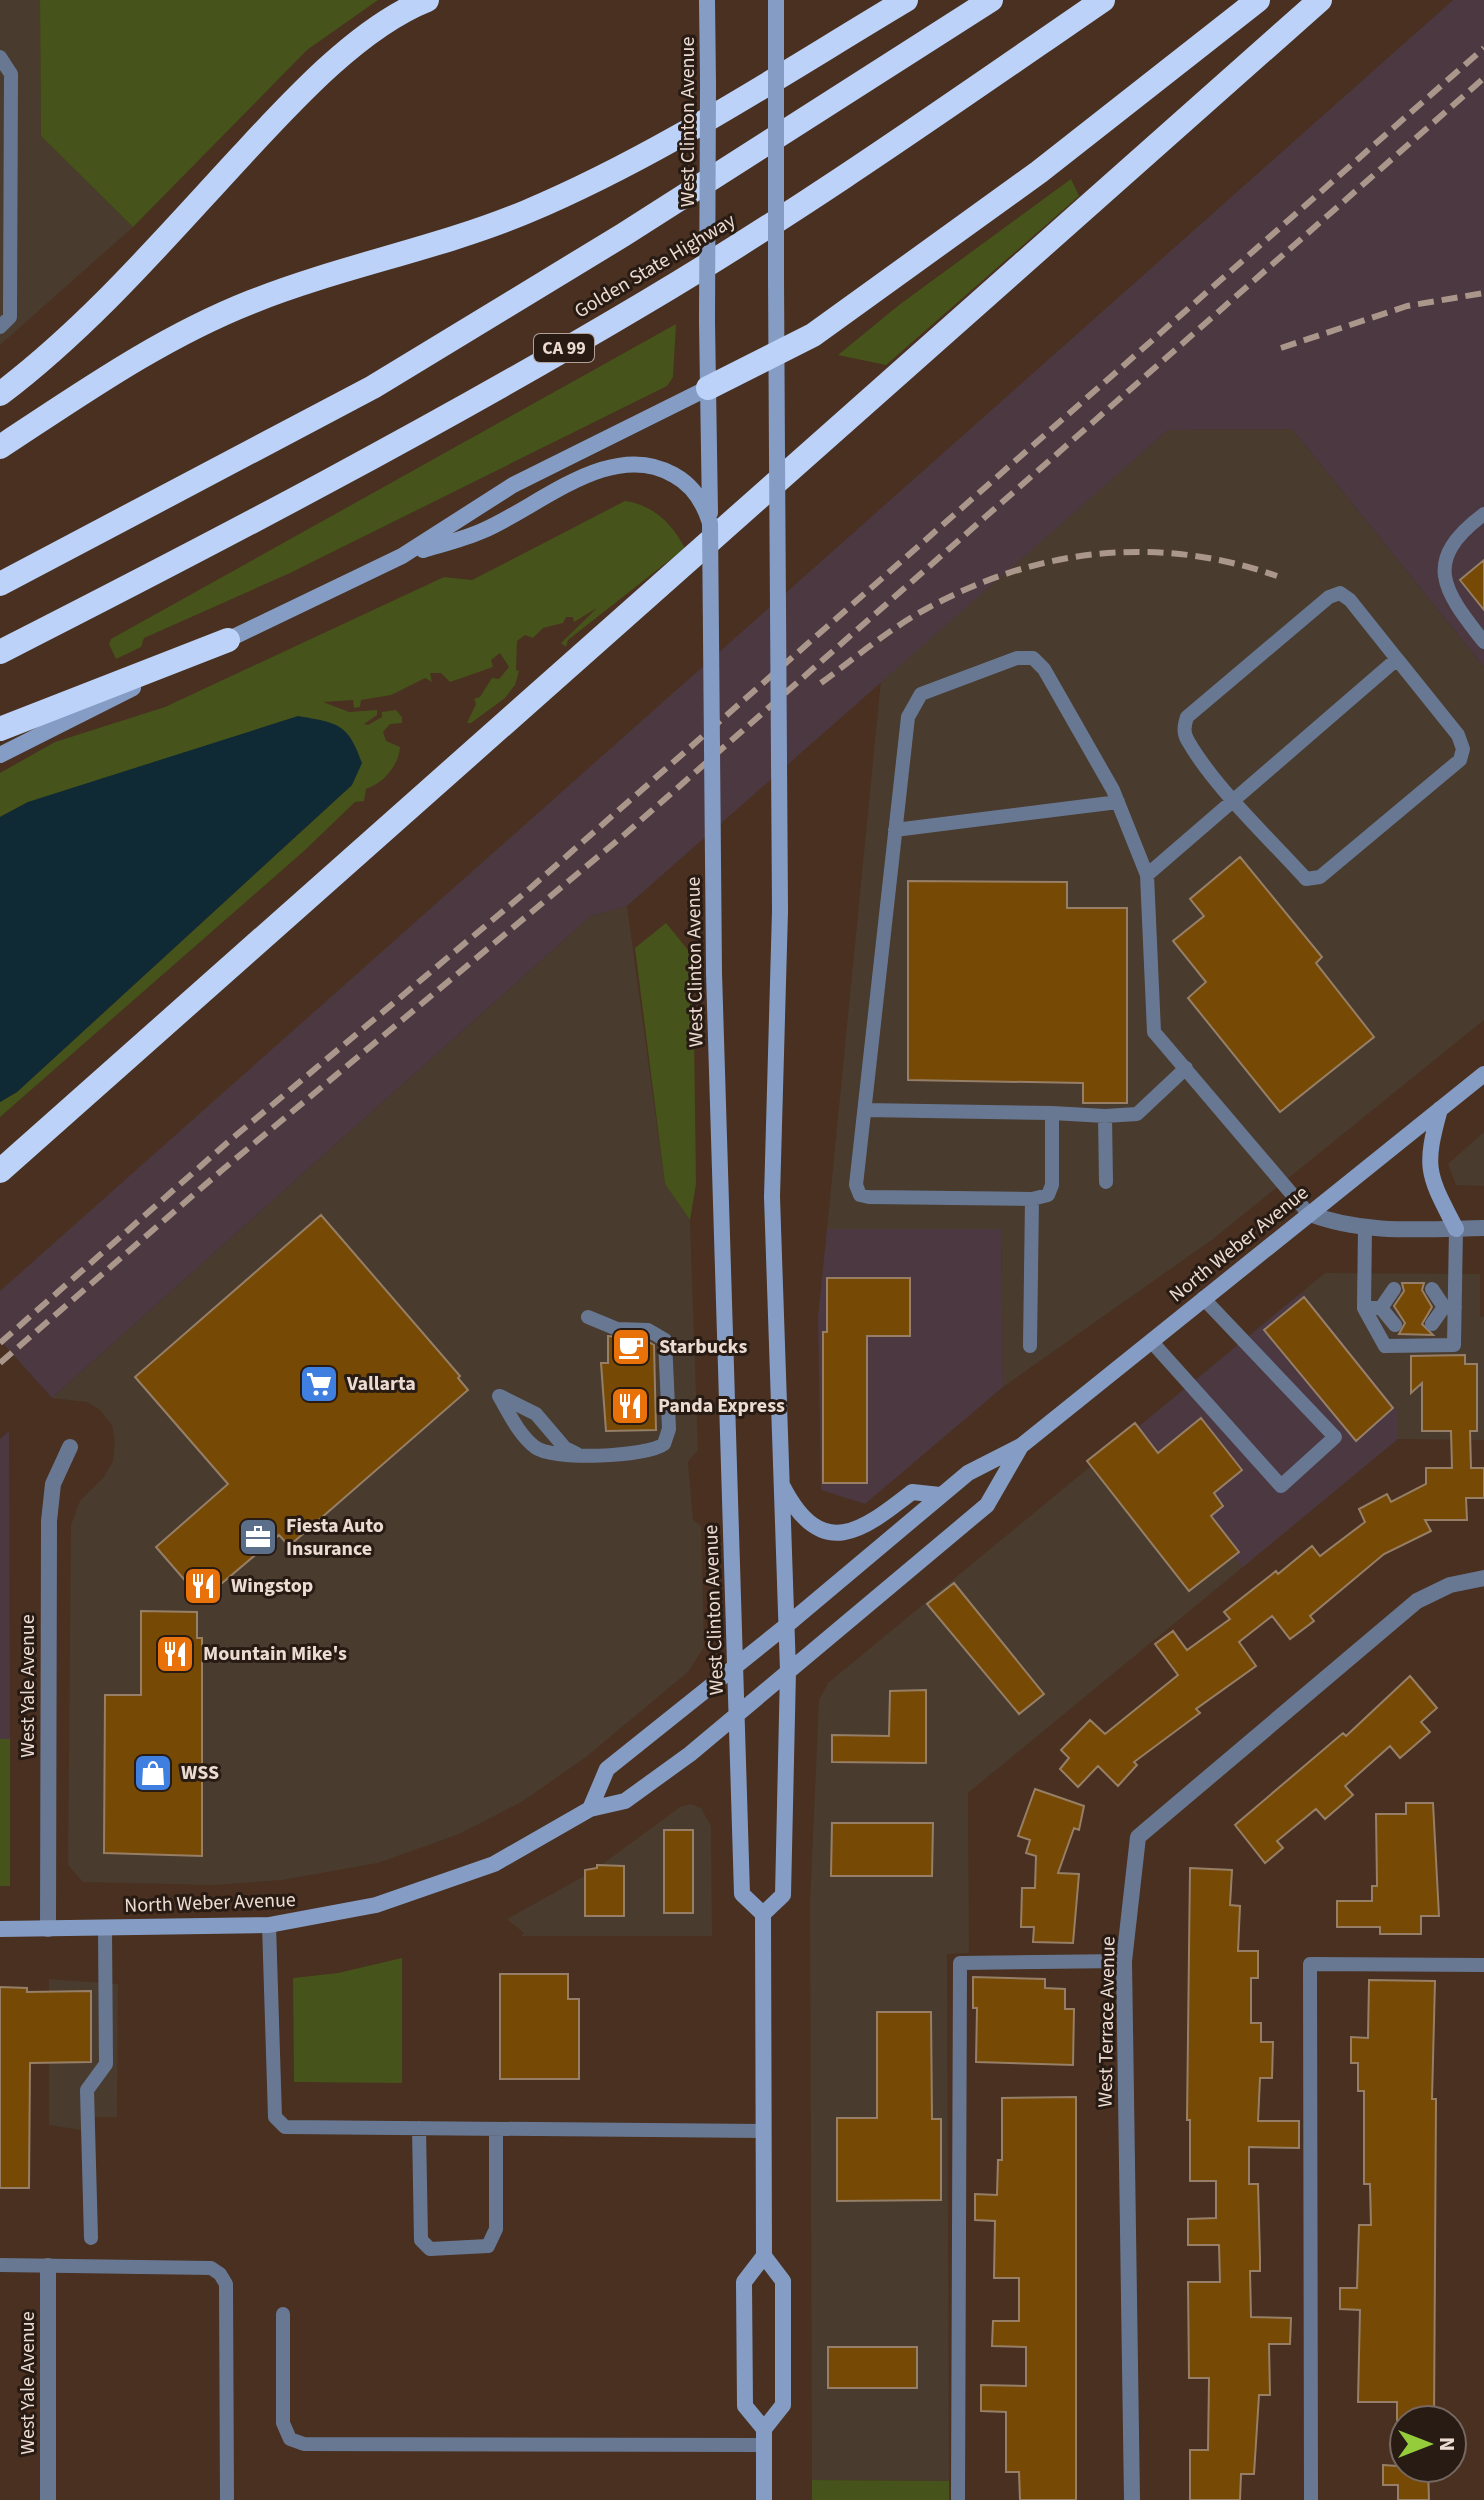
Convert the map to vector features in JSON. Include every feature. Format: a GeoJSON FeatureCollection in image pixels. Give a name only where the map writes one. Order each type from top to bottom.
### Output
{"type":"FeatureCollection","features":[{"type":"Feature","properties":{"kind":"highway"},"geometry":{"type":"LineString","coordinates":[[0,394],[26,374],[130,276],[277,118],[348,50],[427,0]]}},
{"type":"Feature","properties":{"kind":"highway"},"geometry":{"type":"LineString","coordinates":[[0,447],[131,361],[201,324],[311,280],[465,235],[583,186],[655,148],[906,0]]}},
{"type":"Feature","properties":{"kind":"highway"},"geometry":{"type":"LineString","coordinates":[[0,584],[373,387],[623,235],[991,0]]}},
{"type":"Feature","properties":{"kind":"highway","name":"Golden State Highway"},"geometry":{"type":"LineString","coordinates":[[0,652],[218,541],[646,302],[860,167],[1103,0]]}},
{"type":"Feature","properties":{"kind":"highway"},"geometry":{"type":"LineString","coordinates":[[708,388],[813,335],[977,218],[1151,87],[1258,0]]}},
{"type":"Feature","properties":{"kind":"highway"},"geometry":{"type":"LineString","coordinates":[[0,1171],[1320,0]]}},
{"type":"Feature","properties":{"kind":"highway"},"geometry":{"type":"LineString","coordinates":[[0,729],[228,640]]}},
{"type":"Feature","properties":{"kind":"main road","name":"West Clinton Avenue"},"geometry":{"type":"LineString","coordinates":[[707,0],[714,973],[742,1894],[763,1914]]}},
{"type":"Feature","properties":{"kind":"main road"},"geometry":{"type":"LineString","coordinates":[[764,2500],[764,2437],[783,2405],[783,2281],[764,2256],[763,1914],[783,1895],[788,1671],[772,1197],[780,911],[775,354],[776,0]]}},
{"type":"Feature","properties":{"kind":"main road"},"geometry":{"type":"LineString","coordinates":[[0,755],[402,556],[513,485],[708,388]]}},
{"type":"Feature","properties":{"kind":"main road"},"geometry":{"type":"LineString","coordinates":[[402,556],[481,532],[587,477],[623,464],[642,462],[660,466],[678,477],[700,498],[710,523]]}},
{"type":"Feature","properties":{"kind":"main road","name":"North Weber Avenue"},"geometry":{"type":"LineString","coordinates":[[590,1809],[607,1769],[787,1625],[940,1495],[968,1473],[1021,1446],[1484,1074]]}},
{"type":"Feature","properties":{"kind":"main road"},"geometry":{"type":"LineString","coordinates":[[1440,1109],[1427,1162],[1430,1177],[1456,1229]]}},
{"type":"Feature","properties":{"kind":"main road","name":"North Weber Avenue"},"geometry":{"type":"LineString","coordinates":[[0,1929],[269,1925],[319,1918],[415,1894],[494,1864],[590,1809],[625,1801],[737,1713],[987,1505],[1021,1446]]}},
{"type":"Feature","properties":{"kind":"main road"},"geometry":{"type":"LineString","coordinates":[[781,1484],[800,1513],[815,1526],[845,1533],[872,1523],[912,1492],[940,1495]]}},
{"type":"Feature","properties":{"kind":"main road"},"geometry":{"type":"LineString","coordinates":[[764,2256],[744,2282],[745,2406],[764,2437]]}},
{"type":"Feature","properties":{"kind":"street"},"geometry":{"type":"LineString","coordinates":[[1308,1213],[1331,1222],[1365,1228],[1484,1228]]}},
{"type":"Feature","properties":{"kind":"street","name":"West Yale Avenue"},"geometry":{"type":"LineString","coordinates":[[48,1929],[49,1521],[53,1484],[70,1447]]}},
{"type":"Feature","properties":{"kind":"street","name":"West Terrace Avenue"},"geometry":{"type":"LineString","coordinates":[[1132,2500],[1124,1961],[1138,1837],[1417,1601],[1450,1585],[1484,1578]]}},
{"type":"Feature","properties":{"kind":"street","name":"West Yale Avenue"},"geometry":{"type":"LineString","coordinates":[[48,2266],[48,2500]]}},
{"type":"Feature","properties":{"kind":"lane"},"geometry":{"type":"LineString","coordinates":[[0,57],[11,74],[13,271],[10,317],[0,327]]}},
{"type":"Feature","properties":{"kind":"lane"},"geometry":{"type":"LineString","coordinates":[[1484,514],[1460,532],[1445,554],[1442,577],[1453,603],[1484,642]]}},
{"type":"Feature","properties":{"kind":"lane"},"geometry":{"type":"LineString","coordinates":[[1340,593],[1350,600],[1397,659],[1458,735],[1463,749],[1460,760],[1314,880],[1306,879],[1234,799],[1187,739],[1184,727],[1187,717],[1329,597],[1340,593]]}},
{"type":"Feature","properties":{"kind":"lane"},"geometry":{"type":"LineString","coordinates":[[1052,1113],[1052,1185],[1048,1195],[1032,1199],[860,1195],[856,1185],[908,717],[921,694],[1017,658],[1033,658],[1044,669],[1118,802],[1147,875],[1154,1032],[1308,1213]]}},
{"type":"Feature","properties":{"kind":"lane"},"geometry":{"type":"LineString","coordinates":[[1147,875],[1397,659]]}},
{"type":"Feature","properties":{"kind":"lane"},"geometry":{"type":"LineString","coordinates":[[895,830],[1118,802]]}},
{"type":"Feature","properties":{"kind":"lane"},"geometry":{"type":"LineString","coordinates":[[865,1110],[1105,1116],[1137,1114],[1186,1068]]}},
{"type":"Feature","properties":{"kind":"lane"},"geometry":{"type":"LineString","coordinates":[[1105,1116],[1106,1182]]}},
{"type":"Feature","properties":{"kind":"lane"},"geometry":{"type":"LineString","coordinates":[[1030,1346],[1032,1199]]}},
{"type":"Feature","properties":{"kind":"lane"},"geometry":{"type":"LineString","coordinates":[[1365,1228],[1364,1308],[1385,1346],[1454,1345],[1444,1307],[1432,1289]]}},
{"type":"Feature","properties":{"kind":"lane"},"geometry":{"type":"LineString","coordinates":[[1432,1324],[1444,1307],[1456,1229]]}},
{"type":"Feature","properties":{"kind":"lane"},"geometry":{"type":"LineString","coordinates":[[1394,1289],[1388,1308],[1395,1325]]}},
{"type":"Feature","properties":{"kind":"lane"},"geometry":{"type":"LineString","coordinates":[[1151,1341],[1281,1486],[1335,1437],[1203,1298]]}},
{"type":"Feature","properties":{"kind":"lane"},"geometry":{"type":"LineString","coordinates":[[1364,1308],[1388,1308]]}},
{"type":"Feature","properties":{"kind":"lane"},"geometry":{"type":"LineString","coordinates":[[579,1455],[565,1448],[536,1414],[499,1396],[520,1432],[534,1447],[550,1454],[579,1455],[648,1452],[664,1444],[669,1429],[665,1340],[648,1330],[617,1329],[588,1317]]}},
{"type":"Feature","properties":{"kind":"lane"},"geometry":{"type":"LineString","coordinates":[[269,1925],[275,2117],[285,2127],[763,2131]]}},
{"type":"Feature","properties":{"kind":"lane"},"geometry":{"type":"LineString","coordinates":[[91,2238],[87,2090],[106,2064],[105,1928]]}},
{"type":"Feature","properties":{"kind":"lane"},"geometry":{"type":"LineString","coordinates":[[958,2500],[960,1963],[1124,1961]]}},
{"type":"Feature","properties":{"kind":"lane"},"geometry":{"type":"LineString","coordinates":[[1311,2500],[1310,1964],[1484,1965]]}},
{"type":"Feature","properties":{"kind":"lane"},"geometry":{"type":"LineString","coordinates":[[419,2128],[421,2240],[430,2249],[488,2246],[496,2229],[496,2129]]}},
{"type":"Feature","properties":{"kind":"lane"},"geometry":{"type":"LineString","coordinates":[[0,2265],[211,2268],[220,2274],[226,2284],[227,2500]]}},
{"type":"Feature","properties":{"kind":"lane"},"geometry":{"type":"LineString","coordinates":[[283,2314],[283,2423],[290,2439],[304,2444],[764,2437]]}},
{"type":"Feature","properties":{"kind":"shaded area"},"geometry":{"type":"Polygon","coordinates":[[[0,0],[40,0],[41,136],[133,227],[0,345],[0,0]]]}},
{"type":"Feature","properties":{"kind":"shaded area"},"geometry":{"type":"Polygon","coordinates":[[[1453,0],[1484,0],[1484,667],[1292,429],[1168,430],[627,906],[591,916],[52,1398],[0,1340],[0,1291],[1453,0]]]}},
{"type":"Feature","properties":{"kind":"shaded area"},"geometry":{"type":"Polygon","coordinates":[[[1292,429],[1484,667],[1484,1020],[1213,1239],[1003,1387],[1001,1229],[827,1229],[881,680],[1168,430],[1292,429]]]}},
{"type":"Feature","properties":{"kind":"shaded area"},"geometry":{"type":"Polygon","coordinates":[[[627,906],[665,1184],[690,1220],[698,1450],[688,1462],[693,1520],[701,1526],[704,1647],[688,1672],[586,1757],[523,1801],[459,1834],[378,1863],[282,1880],[214,1885],[83,1882],[68,1865],[71,1525],[80,1501],[104,1477],[113,1461],[115,1442],[112,1425],[100,1410],[87,1402],[52,1398],[591,916],[627,906]]]}},
{"type":"Feature","properties":{"kind":"shaded area"},"geometry":{"type":"Polygon","coordinates":[[[1484,1132],[1484,1186],[1456,1185],[1448,1164],[1484,1132]]]}},
{"type":"Feature","properties":{"kind":"shaded area"},"geometry":{"type":"Polygon","coordinates":[[[827,1229],[1001,1229],[1003,1387],[865,1504],[821,1490],[818,1317],[827,1229]]]}},
{"type":"Feature","properties":{"kind":"shaded area"},"geometry":{"type":"Polygon","coordinates":[[[1325,1273],[1480,1274],[1480,1317],[1484,1317],[1484,1440],[1398,1439],[1398,1411],[1302,1292],[1325,1273]]]}},
{"type":"Feature","properties":{"kind":"shaded area"},"geometry":{"type":"Polygon","coordinates":[[[1302,1292],[1398,1411],[1398,1439],[1243,1567],[1132,1432],[1302,1292]]]}},
{"type":"Feature","properties":{"kind":"shaded area"},"geometry":{"type":"Polygon","coordinates":[[[9,1431],[10,1739],[0,1739],[0,1439],[9,1431]]]}},
{"type":"Feature","properties":{"kind":"shaded area"},"geometry":{"type":"Polygon","coordinates":[[[1132,1432],[1243,1567],[968,1793],[969,1953],[947,1954],[949,2481],[812,2480],[810,1903],[819,1700],[828,1683],[1132,1432]]]}},
{"type":"Feature","properties":{"kind":"shaded area"},"geometry":{"type":"Polygon","coordinates":[[[691,1804],[701,1808],[711,1826],[712,1936],[521,1936],[524,1933],[507,1919],[593,1871],[680,1807],[691,1804]]]}},
{"type":"Feature","properties":{"kind":"shaded area"},"geometry":{"type":"Polygon","coordinates":[[[49,1979],[118,1984],[117,2117],[81,2117],[81,2130],[49,2125],[49,1979]]]}},
{"type":"Feature","properties":{"kind":"green space"},"geometry":{"type":"Polygon","coordinates":[[[40,0],[378,0],[307,50],[133,227],[41,136],[40,0]]]}},
{"type":"Feature","properties":{"kind":"green space"},"geometry":{"type":"Polygon","coordinates":[[[1071,179],[1079,196],[886,365],[838,355],[899,305],[1071,179]]]}},
{"type":"Feature","properties":{"kind":"green space"},"geometry":{"type":"Polygon","coordinates":[[[676,324],[673,377],[667,386],[290,573],[144,638],[141,647],[116,659],[109,644],[111,639],[676,324]]]}},
{"type":"Feature","properties":{"kind":"green space"},"geometry":{"type":"Polygon","coordinates":[[[625,501],[645,507],[661,517],[685,548],[568,640],[566,647],[561,643],[597,608],[574,622],[573,617],[566,617],[563,623],[543,628],[533,638],[525,635],[517,641],[516,670],[519,671],[515,685],[505,698],[471,723],[467,723],[476,704],[474,699],[480,697],[492,678],[499,679],[509,667],[500,653],[491,660],[493,667],[450,682],[441,673],[430,673],[432,682],[425,678],[391,695],[361,700],[360,707],[354,708],[353,700],[323,702],[349,712],[377,710],[377,715],[364,724],[368,725],[382,717],[382,712],[396,710],[402,717],[402,723],[390,724],[383,732],[386,741],[400,747],[397,761],[389,773],[366,789],[364,801],[355,802],[305,850],[0,1117],[0,1102],[17,1092],[352,785],[28,802],[0,817],[0,773],[55,742],[165,707],[444,577],[472,580],[625,501]]]}},
{"type":"Feature","properties":{"kind":"green space"},"geometry":{"type":"Polygon","coordinates":[[[666,923],[693,956],[696,1184],[690,1220],[665,1184],[635,948],[666,923]]]}},
{"type":"Feature","properties":{"kind":"green space"},"geometry":{"type":"Polygon","coordinates":[[[0,1739],[10,1739],[10,1886],[0,1886],[0,1739]]]}},
{"type":"Feature","properties":{"kind":"green space"},"geometry":{"type":"Polygon","coordinates":[[[402,1958],[402,2083],[294,2082],[293,1978],[338,1973],[402,1958]]]}},
{"type":"Feature","properties":{"kind":"green space"},"geometry":{"type":"Polygon","coordinates":[[[812,2480],[949,2481],[949,2500],[812,2500],[812,2480]]]}},
{"type":"Feature","properties":{"kind":"water"},"geometry":{"type":"Polygon","coordinates":[[[298,716],[332,723],[346,732],[362,763],[352,785],[17,1092],[0,1102],[0,817],[28,802],[298,716]]]}},
{"type":"Feature","properties":{"kind":"building"},"geometry":{"type":"Polygon","coordinates":[[[1484,560],[1484,610],[1460,580],[1484,560]]]}},
{"type":"Feature","properties":{"kind":"building"},"geometry":{"type":"Polygon","coordinates":[[[1240,857],[1322,957],[1316,963],[1374,1037],[1280,1112],[1188,998],[1206,982],[1173,941],[1204,916],[1190,899],[1240,857]]]}},
{"type":"Feature","properties":{"kind":"building"},"geometry":{"type":"Polygon","coordinates":[[[908,881],[1067,882],[1067,908],[1127,908],[1127,1103],[1083,1103],[1083,1083],[908,1080],[908,881]]]}},
{"type":"Feature","properties":{"kind":"building"},"geometry":{"type":"Polygon","coordinates":[[[321,1215],[460,1376],[458,1378],[468,1390],[289,1546],[279,1535],[202,1600],[156,1547],[228,1484],[135,1377],[321,1215]]]}},
{"type":"Feature","properties":{"kind":"building"},"geometry":{"type":"Polygon","coordinates":[[[827,1278],[910,1278],[910,1336],[867,1336],[867,1483],[823,1483],[823,1332],[827,1332],[827,1278]]]}},
{"type":"Feature","properties":{"kind":"building"},"geometry":{"type":"Polygon","coordinates":[[[1402,1283],[1424,1283],[1422,1290],[1432,1307],[1422,1324],[1433,1335],[1399,1334],[1405,1323],[1394,1306],[1404,1291],[1402,1283]]]}},
{"type":"Feature","properties":{"kind":"building"},"geometry":{"type":"Polygon","coordinates":[[[1304,1297],[1393,1408],[1356,1441],[1264,1330],[1304,1297]]]}},
{"type":"Feature","properties":{"kind":"building"},"geometry":{"type":"Polygon","coordinates":[[[608,1336],[645,1340],[654,1345],[656,1430],[606,1431],[601,1363],[608,1363],[608,1336]]]}},
{"type":"Feature","properties":{"kind":"building"},"geometry":{"type":"Polygon","coordinates":[[[1465,1355],[1465,1364],[1477,1364],[1477,1431],[1470,1431],[1471,1468],[1484,1468],[1484,1498],[1466,1498],[1467,1520],[1425,1520],[1431,1531],[1384,1554],[1310,1616],[1314,1621],[1290,1639],[1272,1616],[1239,1642],[1256,1666],[1196,1709],[1200,1713],[1134,1762],[1137,1765],[1118,1786],[1098,1766],[1078,1787],[1060,1769],[1069,1758],[1061,1750],[1090,1720],[1105,1734],[1178,1675],[1155,1644],[1173,1631],[1187,1650],[1230,1619],[1224,1612],[1276,1571],[1278,1574],[1312,1546],[1320,1556],[1365,1522],[1359,1509],[1387,1494],[1391,1502],[1426,1484],[1426,1468],[1452,1468],[1451,1431],[1422,1431],[1422,1383],[1411,1393],[1411,1356],[1465,1355]]]}},
{"type":"Feature","properties":{"kind":"building"},"geometry":{"type":"Polygon","coordinates":[[[1201,1418],[1242,1470],[1214,1493],[1223,1506],[1211,1516],[1239,1552],[1189,1591],[1087,1461],[1135,1423],[1158,1453],[1201,1418]]]}},
{"type":"Feature","properties":{"kind":"building"},"geometry":{"type":"Polygon","coordinates":[[[954,1583],[1044,1694],[1019,1714],[927,1604],[954,1583]]]}},
{"type":"Feature","properties":{"kind":"building"},"geometry":{"type":"Polygon","coordinates":[[[141,1611],[197,1612],[197,1638],[202,1638],[202,1856],[104,1853],[105,1695],[141,1695],[141,1611]]]}},
{"type":"Feature","properties":{"kind":"building"},"geometry":{"type":"Polygon","coordinates":[[[1410,1676],[1437,1708],[1421,1722],[1430,1732],[1400,1758],[1390,1746],[1345,1786],[1353,1795],[1325,1819],[1316,1809],[1277,1841],[1283,1848],[1265,1863],[1235,1825],[1343,1733],[1346,1736],[1410,1676]]]}},
{"type":"Feature","properties":{"kind":"building"},"geometry":{"type":"Polygon","coordinates":[[[926,1690],[926,1763],[832,1762],[832,1735],[889,1736],[890,1691],[926,1690]]]}},
{"type":"Feature","properties":{"kind":"building"},"geometry":{"type":"Polygon","coordinates":[[[1035,1789],[1084,1806],[1079,1830],[1074,1828],[1058,1873],[1079,1874],[1073,1943],[1033,1942],[1034,1927],[1021,1927],[1022,1888],[1035,1888],[1036,1856],[1026,1853],[1030,1840],[1018,1836],[1035,1789]]]}},
{"type":"Feature","properties":{"kind":"building"},"geometry":{"type":"Polygon","coordinates":[[[1406,1803],[1433,1803],[1439,1916],[1421,1916],[1421,1934],[1380,1934],[1380,1927],[1337,1927],[1337,1901],[1372,1901],[1372,1886],[1377,1886],[1376,1814],[1406,1814],[1406,1803]]]}},
{"type":"Feature","properties":{"kind":"building"},"geometry":{"type":"Polygon","coordinates":[[[832,1823],[933,1823],[932,1876],[831,1876],[832,1823]]]}},
{"type":"Feature","properties":{"kind":"building"},"geometry":{"type":"Polygon","coordinates":[[[664,1830],[693,1830],[693,1913],[664,1913],[664,1830]]]}},
{"type":"Feature","properties":{"kind":"building"},"geometry":{"type":"Polygon","coordinates":[[[597,1865],[624,1866],[624,1916],[585,1916],[585,1870],[597,1868],[597,1865]]]}},
{"type":"Feature","properties":{"kind":"building"},"geometry":{"type":"Polygon","coordinates":[[[1190,1868],[1232,1870],[1230,1905],[1240,1906],[1238,1951],[1258,1951],[1258,1978],[1251,1978],[1251,2023],[1261,2023],[1261,2042],[1273,2042],[1272,2078],[1260,2078],[1258,2121],[1299,2121],[1299,2148],[1249,2147],[1249,2184],[1258,2184],[1260,2257],[1260,2271],[1250,2271],[1251,2317],[1291,2318],[1290,2344],[1269,2344],[1270,2395],[1259,2395],[1254,2474],[1241,2474],[1240,2500],[1190,2500],[1190,2450],[1208,2450],[1209,2378],[1189,2378],[1188,2282],[1220,2282],[1219,2245],[1188,2245],[1188,2219],[1216,2218],[1216,2181],[1190,2181],[1190,2120],[1187,2120],[1190,1868]]]}},
{"type":"Feature","properties":{"kind":"building"},"geometry":{"type":"Polygon","coordinates":[[[500,1974],[568,1974],[568,1999],[579,1999],[579,2079],[500,2079],[500,1974]]]}},
{"type":"Feature","properties":{"kind":"building"},"geometry":{"type":"Polygon","coordinates":[[[973,1977],[1045,1979],[1045,1988],[1065,1989],[1065,2009],[1074,2009],[1073,2065],[976,2062],[977,2008],[973,2008],[973,1977]]]}},
{"type":"Feature","properties":{"kind":"building"},"geometry":{"type":"Polygon","coordinates":[[[1369,1980],[1435,1981],[1432,2099],[1436,2099],[1434,2404],[1358,2402],[1360,2310],[1340,2309],[1340,2288],[1357,2288],[1359,2225],[1371,2225],[1370,2184],[1364,2184],[1364,2091],[1358,2091],[1358,2063],[1351,2063],[1351,2037],[1368,2038],[1369,1980]]]}},
{"type":"Feature","properties":{"kind":"building"},"geometry":{"type":"Polygon","coordinates":[[[0,1987],[27,1988],[27,1992],[91,1991],[91,2062],[30,2063],[29,2188],[0,2188],[0,1987]]]}},
{"type":"Feature","properties":{"kind":"building"},"geometry":{"type":"Polygon","coordinates":[[[877,2012],[931,2012],[932,2119],[941,2119],[941,2200],[837,2201],[837,2118],[877,2118],[877,2012]]]}},
{"type":"Feature","properties":{"kind":"building"},"geometry":{"type":"Polygon","coordinates":[[[1076,2097],[1076,2500],[1020,2500],[1019,2472],[1006,2472],[1006,2412],[981,2411],[981,2385],[1026,2386],[1026,2347],[992,2346],[993,2321],[1019,2321],[1019,2278],[994,2278],[995,2221],[975,2220],[975,2194],[997,2195],[998,2160],[1002,2160],[1002,2098],[1076,2097]]]}},
{"type":"Feature","properties":{"kind":"building"},"geometry":{"type":"Polygon","coordinates":[[[828,2347],[917,2347],[917,2388],[828,2388],[828,2347]]]}},
{"type":"Feature","properties":{"kind":"building"},"geometry":{"type":"Polygon","coordinates":[[[1383,2465],[1388,2465],[1388,2484],[1428,2484],[1429,2500],[1398,2500],[1398,2485],[1383,2485],[1383,2465]]]}},
{"type":"Feature","properties":{"kind":"railway"},"geometry":{"type":"LineString","coordinates":[[0,1343],[228,1142],[527,891],[1484,48]]}},
{"type":"Feature","properties":{"kind":"railway"},"geometry":{"type":"LineString","coordinates":[[0,1363],[221,1171],[624,835],[1484,78]]}},
{"type":"Feature","properties":{"kind":"railway"},"geometry":{"type":"LineString","coordinates":[[1281,348],[1407,306],[1484,293]]}},
{"type":"Feature","properties":{"kind":"railway"},"geometry":{"type":"LineString","coordinates":[[821,683],[926,609],[968,588],[1054,561],[1098,554],[1142,552],[1187,555],[1232,563],[1277,576]]}},
{"type":"Feature","properties":{"kind":"place","name":"Starbucks"},"geometry":{"type":"Point","coordinates":[631,1347]}},
{"type":"Feature","properties":{"kind":"place","name":"Vallarta"},"geometry":{"type":"Point","coordinates":[319,1384]}},
{"type":"Feature","properties":{"kind":"place","name":"Panda Express"},"geometry":{"type":"Point","coordinates":[630,1406]}},
{"type":"Feature","properties":{"kind":"place","name":"Fiesta Auto Insurance"},"geometry":{"type":"Point","coordinates":[258,1537]}},
{"type":"Feature","properties":{"kind":"place","name":"Wingstop"},"geometry":{"type":"Point","coordinates":[203,1586]}},
{"type":"Feature","properties":{"kind":"place","name":"Mountain Mike's"},"geometry":{"type":"Point","coordinates":[175,1654]}},
{"type":"Feature","properties":{"kind":"place","name":"WSS"},"geometry":{"type":"Point","coordinates":[153,1773]}}]}
